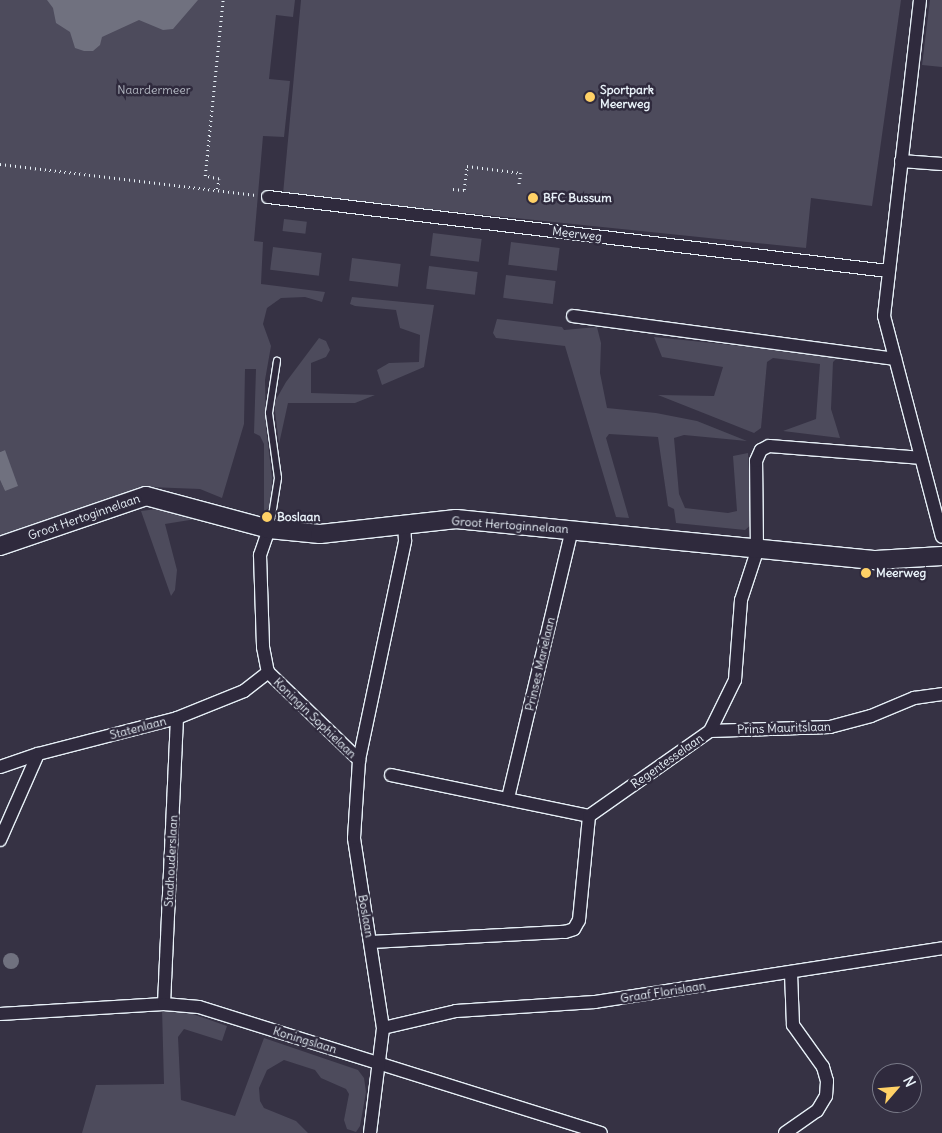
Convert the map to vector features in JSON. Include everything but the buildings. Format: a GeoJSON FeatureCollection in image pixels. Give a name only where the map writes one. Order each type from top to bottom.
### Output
{"type":"FeatureCollection","features":[{"type":"Feature","properties":{"kind":"main road","name":"Groot Hertoginnelaan"},"geometry":{"type":"LineString","coordinates":[[0,546],[146,496],[269,529],[320,534],[456,519],[572,529],[757,551],[876,560],[942,556]]}},
{"type":"Feature","properties":{"kind":"street"},"geometry":{"type":"LineString","coordinates":[[920,0],[884,316],[942,537]]}},
{"type":"Feature","properties":{"kind":"street"},"geometry":{"type":"LineString","coordinates":[[901,161],[942,164]]}},
{"type":"Feature","properties":{"kind":"street","name":"Meerweg"},"geometry":{"type":"LineString","coordinates":[[268,197],[888,271]]}},
{"type":"Feature","properties":{"kind":"street"},"geometry":{"type":"LineString","coordinates":[[573,316],[895,359]]}},
{"type":"Feature","properties":{"kind":"street","name":"Regentesselaan"},"geometry":{"type":"LineString","coordinates":[[589,816],[710,731],[735,680],[741,600],[757,551],[756,461],[761,450],[769,446],[920,458]]}},
{"type":"Feature","properties":{"kind":"street","name":"Boslaan"},"geometry":{"type":"LineString","coordinates":[[370,1133],[381,1064],[383,1028],[354,838],[359,760],[406,541],[404,524]]}},
{"type":"Feature","properties":{"kind":"street","name":"Koningin Sophielaan"},"geometry":{"type":"LineString","coordinates":[[269,529],[260,555],[263,647],[268,672],[359,760]]}},
{"type":"Feature","properties":{"kind":"street","name":"Prinses Marielaan"},"geometry":{"type":"LineString","coordinates":[[508,798],[572,529]]}},
{"type":"Feature","properties":{"kind":"street","name":"Statenlaan"},"geometry":{"type":"LineString","coordinates":[[0,767],[38,754],[177,718],[244,691],[268,672]]}},
{"type":"Feature","properties":{"kind":"street","name":"Prins Mauritslaan"},"geometry":{"type":"LineString","coordinates":[[710,731],[830,728],[871,716],[914,698],[942,694]]}},
{"type":"Feature","properties":{"kind":"street","name":"Stadhouderslaan"},"geometry":{"type":"LineString","coordinates":[[164,1004],[177,718]]}},
{"type":"Feature","properties":{"kind":"street"},"geometry":{"type":"LineString","coordinates":[[0,840],[38,754]]}},
{"type":"Feature","properties":{"kind":"street"},"geometry":{"type":"LineString","coordinates":[[371,942],[565,932],[574,929],[579,920],[589,816],[391,774]]}},
{"type":"Feature","properties":{"kind":"street","name":"Graaf Florislaan"},"geometry":{"type":"LineString","coordinates":[[383,1028],[456,1011],[595,1002],[942,948]]}},
{"type":"Feature","properties":{"kind":"street"},"geometry":{"type":"LineString","coordinates":[[785,1133],[817,1111],[826,1096],[827,1080],[823,1067],[793,1025],[791,973]]}},
{"type":"Feature","properties":{"kind":"street","name":"Koningslaan"},"geometry":{"type":"LineString","coordinates":[[0,1014],[164,1004],[199,1007],[601,1133]]}},
{"type":"Feature","properties":{"kind":"lane"},"geometry":{"type":"LineString","coordinates":[[269,529],[278,478],[269,413],[277,362]]}},
{"type":"Feature","properties":{"kind":"path"},"geometry":{"type":"LineString","coordinates":[[217,189],[219,179],[205,176],[223,0]]}},
{"type":"Feature","properties":{"kind":"path"},"geometry":{"type":"LineString","coordinates":[[0,164],[217,189],[268,197]]}},
{"type":"Feature","properties":{"kind":"path"},"geometry":{"type":"LineString","coordinates":[[453,189],[464,190],[467,166],[521,173],[519,186]]}},
{"type":"Feature","properties":{"kind":"green space","name":"Naardermeer"},"geometry":{"type":"Polygon","coordinates":[[[0,0],[295,0],[293,17],[276,15],[269,79],[290,81],[284,137],[263,136],[254,241],[263,242],[261,284],[325,292],[322,302],[305,297],[281,298],[267,308],[263,324],[271,346],[265,380],[266,428],[272,477],[271,507],[264,511],[264,444],[260,436],[254,433],[256,369],[245,369],[244,424],[222,498],[200,489],[149,487],[0,538],[0,480],[5,491],[5,450],[0,452],[0,0]]]}},
{"type":"Feature","properties":{"kind":"green space","name":"Sportpark Meerweg"},"geometry":{"type":"Polygon","coordinates":[[[301,0],[901,0],[872,206],[811,198],[806,248],[283,194],[301,0]]]}},
{"type":"Feature","properties":{"kind":"green space"},"geometry":{"type":"Polygon","coordinates":[[[930,0],[942,0],[942,67],[922,65],[930,0]]]}},
{"type":"Feature","properties":{"kind":"green space"},"geometry":{"type":"Polygon","coordinates":[[[284,219],[307,222],[305,234],[283,231],[284,219]]]}},
{"type":"Feature","properties":{"kind":"green space"},"geometry":{"type":"Polygon","coordinates":[[[433,233],[482,239],[479,262],[430,256],[433,233]]]}},
{"type":"Feature","properties":{"kind":"green space"},"geometry":{"type":"Polygon","coordinates":[[[511,242],[560,248],[557,271],[508,265],[511,242]]]}},
{"type":"Feature","properties":{"kind":"green space"},"geometry":{"type":"Polygon","coordinates":[[[273,247],[322,253],[319,276],[270,270],[273,247]]]}},
{"type":"Feature","properties":{"kind":"green space"},"geometry":{"type":"Polygon","coordinates":[[[352,258],[401,264],[398,287],[349,281],[352,258]]]}},
{"type":"Feature","properties":{"kind":"green space"},"geometry":{"type":"Polygon","coordinates":[[[429,266],[478,272],[475,295],[426,289],[429,266]]]}},
{"type":"Feature","properties":{"kind":"green space"},"geometry":{"type":"Polygon","coordinates":[[[506,275],[556,281],[553,304],[503,298],[506,275]]]}},
{"type":"Feature","properties":{"kind":"green space"},"geometry":{"type":"Polygon","coordinates":[[[352,297],[434,305],[424,367],[382,385],[377,370],[389,363],[419,362],[420,335],[400,328],[396,310],[355,306],[350,304],[352,297]]]}},
{"type":"Feature","properties":{"kind":"green space"},"geometry":{"type":"Polygon","coordinates":[[[497,319],[562,327],[564,330],[597,327],[601,343],[600,373],[607,408],[656,413],[697,421],[747,441],[684,435],[674,438],[679,494],[685,508],[728,513],[737,511],[733,456],[748,453],[752,524],[745,530],[676,523],[674,509],[668,506],[658,437],[609,434],[606,438],[629,518],[616,517],[565,346],[496,338],[493,333],[497,319]]]}},
{"type":"Feature","properties":{"kind":"green space"},"geometry":{"type":"Polygon","coordinates":[[[654,337],[839,356],[833,362],[831,409],[840,438],[783,431],[816,419],[820,364],[773,358],[767,362],[761,428],[754,433],[658,395],[714,396],[723,367],[662,357],[654,337]]]}},
{"type":"Feature","properties":{"kind":"green space"},"geometry":{"type":"Polygon","coordinates":[[[319,338],[326,341],[330,350],[326,357],[311,363],[311,393],[375,395],[355,403],[288,403],[279,444],[274,403],[286,382],[319,338]]]}},
{"type":"Feature","properties":{"kind":"green space"},"geometry":{"type":"Polygon","coordinates":[[[172,507],[202,518],[165,524],[177,570],[175,590],[171,596],[141,511],[172,507]]]}},
{"type":"Feature","properties":{"kind":"green space"},"geometry":{"type":"Polygon","coordinates":[[[162,1008],[184,1011],[227,1026],[222,1041],[184,1029],[178,1037],[181,1100],[235,1116],[264,1038],[358,1070],[364,1078],[366,1092],[360,1126],[356,1132],[347,1129],[344,1120],[349,1094],[346,1089],[321,1078],[315,1070],[284,1060],[267,1070],[259,1088],[260,1101],[264,1108],[296,1121],[308,1133],[82,1133],[96,1085],[164,1084],[162,1008]]]}},
{"type":"Feature","properties":{"kind":"water"},"geometry":{"type":"Polygon","coordinates":[[[47,0],[198,0],[173,29],[163,30],[139,20],[102,37],[100,45],[93,51],[84,51],[75,48],[70,32],[56,23],[53,8],[47,0]]]}},
{"type":"Feature","properties":{"kind":"water"},"geometry":{"type":"Polygon","coordinates":[[[5,450],[18,486],[5,491],[0,480],[0,452],[5,450]]]}},
{"type":"Feature","properties":{"kind":"water"},"geometry":{"type":"Polygon","coordinates":[[[11,953],[19,961],[11,969],[3,961],[11,953]]]}},
{"type":"Feature","properties":{"kind":"place","name":"Sportpark Meerweg"},"geometry":{"type":"Point","coordinates":[590,97]}},
{"type":"Feature","properties":{"kind":"place","name":"BFC Bussum"},"geometry":{"type":"Point","coordinates":[533,198]}},
{"type":"Feature","properties":{"kind":"place","name":"Boslaan"},"geometry":{"type":"Point","coordinates":[267,517]}},
{"type":"Feature","properties":{"kind":"place","name":"Meerweg"},"geometry":{"type":"Point","coordinates":[866,573]}}]}
